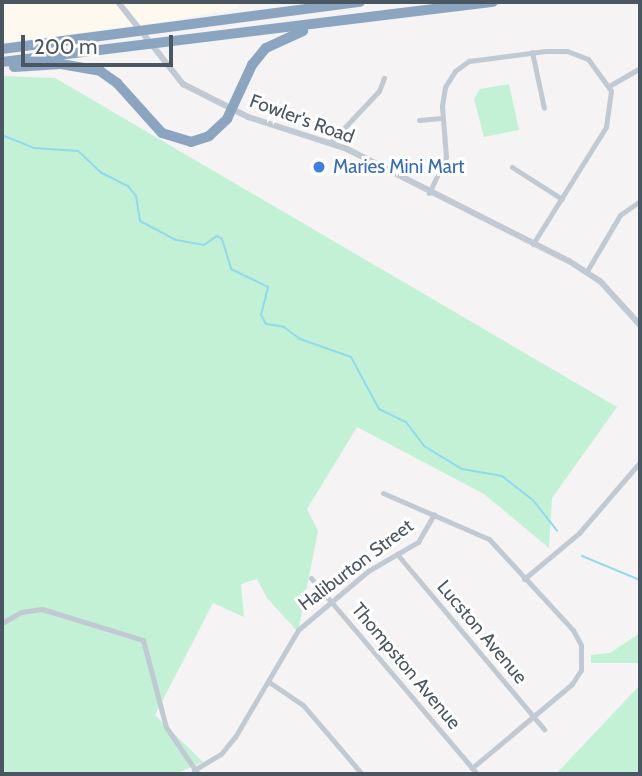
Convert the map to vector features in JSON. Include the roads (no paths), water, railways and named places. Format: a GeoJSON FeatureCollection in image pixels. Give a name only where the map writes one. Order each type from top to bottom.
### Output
{"type":"FeatureCollection","features":[{"type":"Feature","properties":{"kind":"highway"},"geometry":{"type":"LineString","coordinates":[[2,50],[360,2]]}},
{"type":"Feature","properties":{"kind":"highway"},"geometry":{"type":"LineString","coordinates":[[2,65],[493,2]]}},
{"type":"Feature","properties":{"kind":"highway"},"geometry":{"type":"LineString","coordinates":[[2,65],[61,64],[100,71],[117,82],[162,133],[182,142],[209,136],[233,111],[252,65],[275,42],[297,33],[403,14]]}},
{"type":"Feature","properties":{"kind":"street","name":"Fowler's Road"},"geometry":{"type":"LineString","coordinates":[[118,2],[183,84],[233,111],[330,143],[587,271],[640,325]]}},
{"type":"Feature","properties":{"kind":"street"},"geometry":{"type":"LineString","coordinates":[[429,192],[446,157],[442,118],[445,87],[455,71],[469,61],[532,52],[567,51],[588,59],[609,86],[611,108],[606,127],[533,244]]}},
{"type":"Feature","properties":{"kind":"street"},"geometry":{"type":"LineString","coordinates":[[532,52],[544,108]]}},
{"type":"Feature","properties":{"kind":"street"},"geometry":{"type":"LineString","coordinates":[[609,86],[640,68]]}},
{"type":"Feature","properties":{"kind":"street"},"geometry":{"type":"LineString","coordinates":[[330,143],[379,91],[384,78]]}},
{"type":"Feature","properties":{"kind":"street"},"geometry":{"type":"LineString","coordinates":[[419,120],[442,118]]}},
{"type":"Feature","properties":{"kind":"street"},"geometry":{"type":"LineString","coordinates":[[512,167],[562,199]]}},
{"type":"Feature","properties":{"kind":"street"},"geometry":{"type":"LineString","coordinates":[[587,271],[621,215],[640,201]]}},
{"type":"Feature","properties":{"kind":"street"},"geometry":{"type":"LineString","coordinates":[[524,579],[588,524],[640,462]]}},
{"type":"Feature","properties":{"kind":"street"},"geometry":{"type":"LineString","coordinates":[[383,493],[489,539],[573,631],[583,654],[577,677],[472,768]]}},
{"type":"Feature","properties":{"kind":"street","name":"Haliburton Street"},"geometry":{"type":"LineString","coordinates":[[196,772],[228,747],[298,630],[331,601],[422,538],[434,514]]}},
{"type":"Feature","properties":{"kind":"street","name":"Lucston Avenue"},"geometry":{"type":"LineString","coordinates":[[397,554],[544,729]]}},
{"type":"Feature","properties":{"kind":"street","name":"Thompston Avenue"},"geometry":{"type":"LineString","coordinates":[[311,578],[477,774]]}},
{"type":"Feature","properties":{"kind":"street"},"geometry":{"type":"LineString","coordinates":[[2,623],[36,609],[143,640],[166,727],[196,772]]}},
{"type":"Feature","properties":{"kind":"street"},"geometry":{"type":"LineString","coordinates":[[269,682],[303,705],[362,774]]}},
{"type":"Feature","properties":{"kind":"waterway"},"geometry":{"type":"LineString","coordinates":[[2,135],[34,148],[78,151],[102,173],[128,186],[136,196],[140,221],[176,240],[204,245],[217,236],[222,239],[231,269],[268,287],[261,315],[266,324],[284,327],[300,339],[351,357],[379,409],[406,422],[424,446],[462,469],[502,476],[533,500],[557,531]]}},
{"type":"Feature","properties":{"kind":"waterway"},"geometry":{"type":"LineString","coordinates":[[582,556],[640,580]]}},
{"type":"Feature","properties":{"kind":"place","name":"Maries Mini Mart"},"geometry":{"type":"Point","coordinates":[319,167]}}]}
